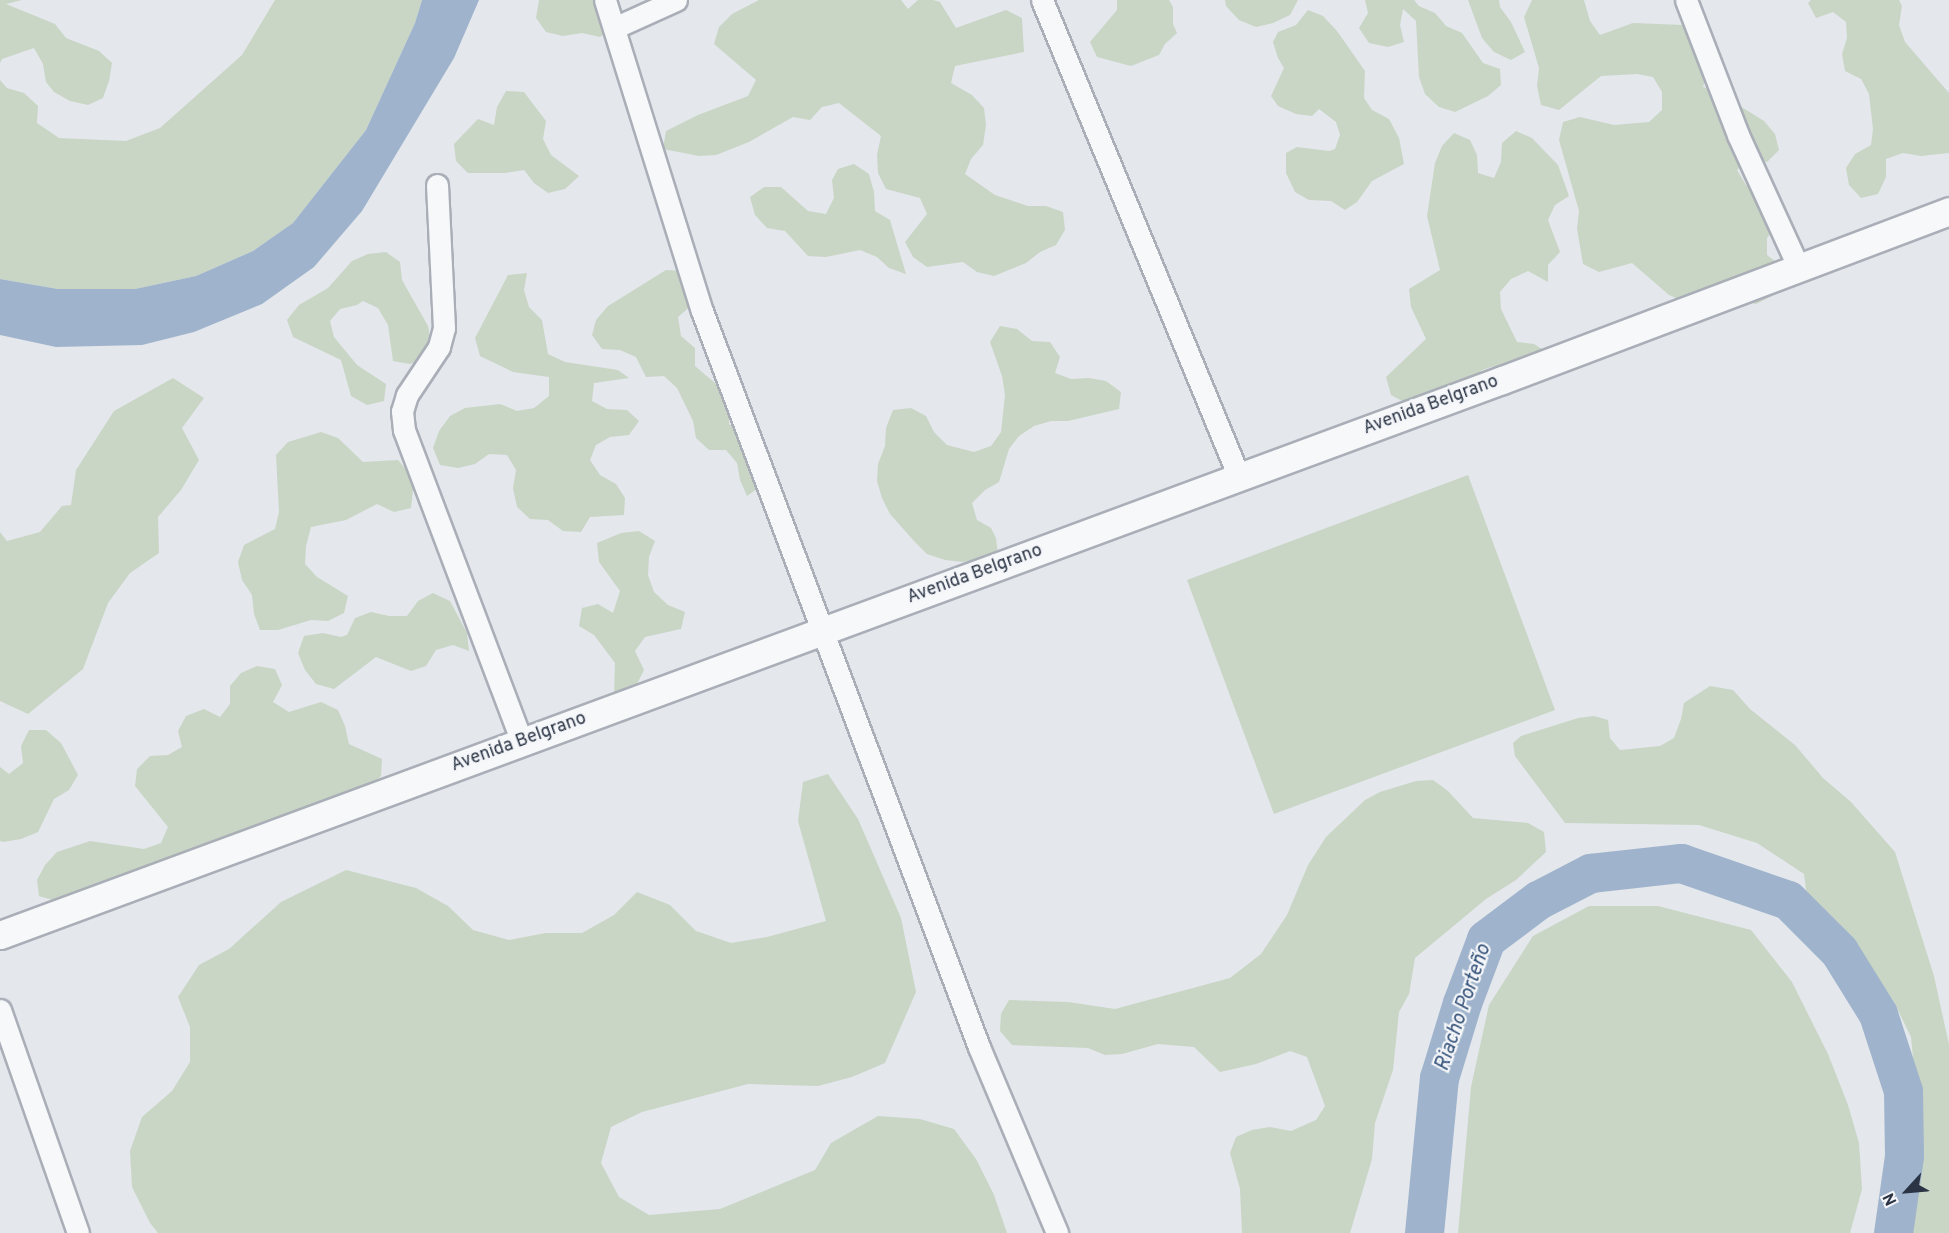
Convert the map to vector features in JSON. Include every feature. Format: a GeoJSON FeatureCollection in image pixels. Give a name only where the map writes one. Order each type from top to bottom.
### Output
{"type":"FeatureCollection","features":[{"type":"Feature","properties":{"kind":"street"},"geometry":{"type":"LineString","coordinates":[[604,0],[702,311],[825,631],[979,1047],[1057,1233]]}},
{"type":"Feature","properties":{"kind":"street"},"geometry":{"type":"LineString","coordinates":[[614,28],[676,0]]}},
{"type":"Feature","properties":{"kind":"street"},"geometry":{"type":"LineString","coordinates":[[1042,0],[1239,477]]}},
{"type":"Feature","properties":{"kind":"street"},"geometry":{"type":"LineString","coordinates":[[1686,0],[1738,135],[1799,268]]}},
{"type":"Feature","properties":{"kind":"street"},"geometry":{"type":"LineString","coordinates":[[436,185],[444,328],[439,347],[407,395],[402,411],[404,430],[522,742]]}},
{"type":"Feature","properties":{"kind":"street","name":"Avenida Belgrano"},"geometry":{"type":"LineString","coordinates":[[0,935],[825,631],[1949,211]]}},
{"type":"Feature","properties":{"kind":"street"},"geometry":{"type":"LineString","coordinates":[[0,1010],[78,1233]]}},
{"type":"Feature","properties":{"kind":"green space"},"geometry":{"type":"Polygon","coordinates":[[[0,0],[22,0],[6,4],[55,24],[66,38],[99,51],[112,63],[103,98],[88,105],[70,101],[54,92],[46,82],[43,64],[34,48],[2,59],[0,63],[0,0]]]}},
{"type":"Feature","properties":{"kind":"green space"},"geometry":{"type":"Polygon","coordinates":[[[275,0],[422,0],[415,23],[366,130],[293,223],[253,251],[196,276],[135,289],[58,289],[0,279],[0,80],[7,88],[24,93],[38,106],[37,123],[59,138],[126,141],[160,128],[242,55],[275,0]]]}},
{"type":"Feature","properties":{"kind":"green space"},"geometry":{"type":"Polygon","coordinates":[[[539,0],[596,0],[614,28],[600,37],[582,33],[563,36],[546,32],[536,18],[539,0]]]}},
{"type":"Feature","properties":{"kind":"green space"},"geometry":{"type":"Polygon","coordinates":[[[759,0],[901,0],[908,9],[918,0],[933,0],[940,2],[956,28],[1006,10],[1022,18],[1024,52],[955,66],[951,83],[972,95],[984,108],[986,125],[983,145],[971,159],[965,174],[995,195],[1028,206],[1046,206],[1063,212],[1065,230],[1056,245],[1040,252],[1026,263],[994,276],[977,272],[963,262],[927,267],[913,257],[905,242],[927,214],[920,198],[886,189],[878,173],[877,155],[881,136],[839,103],[822,107],[810,120],[793,117],[749,142],[716,155],[699,156],[663,149],[666,131],[698,115],[748,96],[756,80],[714,44],[719,27],[732,14],[759,0]]]}},
{"type":"Feature","properties":{"kind":"green space"},"geometry":{"type":"Polygon","coordinates":[[[1117,0],[1169,0],[1173,7],[1173,24],[1177,33],[1165,44],[1159,55],[1131,66],[1097,57],[1090,42],[1117,10],[1117,0]]]}},
{"type":"Feature","properties":{"kind":"green space"},"geometry":{"type":"Polygon","coordinates":[[[1225,0],[1298,0],[1290,15],[1273,23],[1256,27],[1239,20],[1226,6],[1225,0]]]}},
{"type":"Feature","properties":{"kind":"green space"},"geometry":{"type":"Polygon","coordinates":[[[1365,0],[1414,0],[1419,6],[1435,13],[1446,26],[1462,33],[1483,63],[1500,69],[1501,85],[1488,96],[1455,112],[1439,107],[1425,94],[1419,77],[1416,21],[1403,9],[1400,25],[1404,42],[1388,47],[1369,43],[1359,28],[1368,13],[1365,0]]]}},
{"type":"Feature","properties":{"kind":"green space"},"geometry":{"type":"Polygon","coordinates":[[[1468,0],[1499,0],[1500,7],[1511,22],[1525,52],[1511,60],[1494,52],[1482,38],[1468,0]]]}},
{"type":"Feature","properties":{"kind":"green space"},"geometry":{"type":"Polygon","coordinates":[[[1532,0],[1584,0],[1590,21],[1600,35],[1633,23],[1684,25],[1708,70],[1703,87],[1719,93],[1764,121],[1775,134],[1779,150],[1767,162],[1749,158],[1737,170],[1746,185],[1760,195],[1778,224],[1767,238],[1767,255],[1780,265],[1781,283],[1772,296],[1756,304],[1720,293],[1686,302],[1669,295],[1632,263],[1599,272],[1583,264],[1577,229],[1579,211],[1559,140],[1563,122],[1580,117],[1614,125],[1649,122],[1662,110],[1662,92],[1653,77],[1637,74],[1601,76],[1559,110],[1541,105],[1537,86],[1539,68],[1524,17],[1532,0]]]}},
{"type":"Feature","properties":{"kind":"green space"},"geometry":{"type":"Polygon","coordinates":[[[1811,0],[1899,0],[1902,6],[1899,25],[1905,42],[1949,93],[1949,153],[1921,156],[1903,153],[1886,159],[1886,177],[1878,194],[1861,198],[1849,185],[1846,168],[1855,154],[1871,145],[1873,129],[1869,94],[1861,79],[1845,71],[1842,54],[1847,38],[1846,22],[1833,12],[1816,18],[1808,3],[1811,0]]]}},
{"type":"Feature","properties":{"kind":"green space"},"geometry":{"type":"Polygon","coordinates":[[[1308,10],[1323,16],[1337,31],[1365,71],[1364,98],[1372,110],[1389,119],[1399,138],[1404,164],[1372,181],[1357,202],[1345,210],[1331,201],[1309,200],[1295,192],[1286,173],[1286,153],[1297,147],[1329,151],[1335,149],[1340,135],[1336,122],[1319,109],[1312,116],[1296,114],[1278,106],[1271,96],[1284,68],[1273,42],[1278,32],[1296,25],[1308,10]]]}},
{"type":"Feature","properties":{"kind":"green space"},"geometry":{"type":"Polygon","coordinates":[[[506,91],[524,92],[546,121],[543,139],[551,155],[579,176],[565,189],[548,193],[534,183],[524,170],[505,173],[468,173],[456,161],[454,144],[478,119],[494,125],[497,107],[506,91]]]}},
{"type":"Feature","properties":{"kind":"green space"},"geometry":{"type":"Polygon","coordinates":[[[1516,131],[1532,138],[1558,165],[1569,196],[1555,205],[1548,220],[1560,252],[1548,265],[1548,282],[1528,271],[1511,279],[1500,292],[1501,309],[1517,342],[1534,344],[1548,353],[1534,362],[1498,365],[1482,370],[1457,393],[1406,403],[1391,395],[1386,377],[1426,339],[1411,307],[1409,289],[1440,270],[1427,216],[1435,163],[1442,146],[1454,133],[1470,140],[1477,155],[1478,173],[1494,178],[1501,162],[1502,143],[1516,131]]]}},
{"type":"Feature","properties":{"kind":"green space"},"geometry":{"type":"Polygon","coordinates":[[[854,164],[869,174],[874,192],[875,211],[890,220],[906,274],[889,268],[877,257],[860,250],[826,257],[808,256],[785,231],[767,228],[755,215],[750,197],[764,187],[781,187],[808,211],[826,214],[834,198],[832,180],[838,169],[854,164]]]}},
{"type":"Feature","properties":{"kind":"green space"},"geometry":{"type":"Polygon","coordinates":[[[386,252],[400,262],[402,280],[428,326],[431,343],[426,359],[410,364],[393,361],[388,325],[378,308],[363,301],[357,305],[340,309],[330,321],[334,337],[357,365],[386,384],[384,401],[367,405],[351,396],[341,360],[293,337],[287,320],[299,305],[328,288],[352,261],[368,254],[386,252]]]}},
{"type":"Feature","properties":{"kind":"green space"},"geometry":{"type":"Polygon","coordinates":[[[666,270],[684,271],[692,305],[678,317],[681,336],[695,348],[695,366],[722,389],[730,406],[729,424],[744,435],[761,486],[747,496],[740,480],[737,463],[726,450],[709,450],[696,438],[693,421],[677,388],[664,376],[646,377],[636,357],[620,350],[602,349],[592,335],[596,320],[608,306],[666,270]]]}},
{"type":"Feature","properties":{"kind":"green space"},"geometry":{"type":"Polygon","coordinates":[[[527,273],[524,290],[529,307],[542,320],[548,354],[565,362],[618,370],[629,378],[594,383],[592,401],[607,409],[627,410],[639,421],[629,435],[610,437],[596,445],[590,460],[600,475],[616,484],[625,498],[624,515],[590,517],[581,532],[563,531],[548,520],[530,519],[517,507],[513,488],[516,470],[507,455],[489,454],[475,464],[458,468],[440,465],[433,448],[439,431],[450,416],[465,408],[500,404],[517,411],[534,408],[549,396],[549,377],[513,372],[480,356],[475,338],[508,275],[527,273]]]}},
{"type":"Feature","properties":{"kind":"green space"},"geometry":{"type":"Polygon","coordinates":[[[1000,326],[1017,329],[1032,341],[1050,342],[1060,357],[1055,373],[1071,379],[1089,378],[1106,381],[1121,392],[1119,409],[1068,421],[1051,421],[1034,426],[1019,436],[1009,449],[999,482],[985,490],[972,503],[977,520],[991,528],[996,538],[998,555],[963,562],[945,560],[927,554],[890,514],[882,498],[877,481],[878,464],[885,446],[886,428],[893,410],[911,408],[926,416],[934,432],[947,445],[974,452],[991,446],[1001,432],[1005,395],[1002,376],[990,342],[1000,326]]]}},
{"type":"Feature","properties":{"kind":"green space"},"geometry":{"type":"Polygon","coordinates":[[[173,378],[204,398],[182,428],[199,460],[181,490],[158,517],[159,553],[130,573],[108,603],[83,669],[28,714],[0,701],[0,532],[7,541],[40,532],[62,506],[71,505],[76,470],[114,411],[173,378]]]}},
{"type":"Feature","properties":{"kind":"green space"},"geometry":{"type":"Polygon","coordinates":[[[321,432],[338,438],[363,462],[398,460],[409,473],[413,490],[411,508],[394,512],[377,504],[346,520],[311,527],[306,546],[305,564],[317,577],[348,596],[344,613],[328,621],[311,620],[278,630],[260,630],[254,614],[252,595],[242,580],[238,562],[244,545],[275,529],[279,512],[276,455],[288,442],[321,432]]]}},
{"type":"Feature","properties":{"kind":"green space"},"geometry":{"type":"Polygon","coordinates":[[[1468,475],[1555,710],[1274,814],[1187,580],[1468,475]]]}},
{"type":"Feature","properties":{"kind":"green space"},"geometry":{"type":"Polygon","coordinates":[[[639,531],[655,541],[649,557],[648,575],[654,592],[668,605],[685,612],[681,629],[645,637],[635,651],[644,670],[636,686],[614,698],[615,663],[594,635],[579,626],[582,608],[598,604],[613,613],[620,591],[599,562],[597,543],[621,533],[639,531]]]}},
{"type":"Feature","properties":{"kind":"green space"},"geometry":{"type":"Polygon","coordinates":[[[433,593],[450,601],[467,633],[469,651],[453,645],[436,650],[426,666],[411,671],[376,657],[334,689],[316,684],[305,670],[298,653],[304,636],[323,633],[341,637],[347,635],[355,618],[371,612],[389,616],[407,616],[418,601],[433,593]]]}},
{"type":"Feature","properties":{"kind":"green space"},"geometry":{"type":"Polygon","coordinates":[[[257,666],[275,669],[282,685],[273,702],[289,712],[321,702],[338,710],[349,744],[382,759],[381,776],[367,789],[56,901],[39,896],[37,880],[45,865],[57,852],[90,841],[144,849],[161,843],[168,827],[135,786],[137,769],[150,756],[168,755],[182,747],[178,731],[186,716],[204,709],[220,717],[230,704],[230,686],[241,673],[257,666]]]}},
{"type":"Feature","properties":{"kind":"green space"},"geometry":{"type":"Polygon","coordinates":[[[1710,686],[1733,690],[1750,709],[1795,745],[1823,778],[1851,802],[1895,852],[1934,976],[1949,1045],[1949,1233],[1907,1233],[1922,1151],[1911,1037],[1893,1000],[1813,910],[1807,897],[1804,874],[1757,843],[1699,825],[1565,823],[1515,756],[1513,743],[1521,736],[1578,718],[1594,716],[1608,720],[1610,738],[1620,750],[1660,746],[1674,738],[1684,703],[1710,686]]]}},
{"type":"Feature","properties":{"kind":"green space"},"geometry":{"type":"Polygon","coordinates":[[[29,730],[46,730],[61,743],[78,775],[69,790],[54,799],[38,832],[21,839],[3,842],[0,841],[0,767],[9,774],[23,763],[21,746],[29,730]]]}},
{"type":"Feature","properties":{"kind":"green space"},"geometry":{"type":"Polygon","coordinates":[[[828,774],[858,819],[901,918],[916,992],[885,1063],[852,1077],[818,1086],[748,1084],[642,1112],[611,1127],[601,1163],[619,1197],[649,1215],[720,1209],[815,1170],[831,1143],[878,1116],[920,1119],[954,1129],[976,1159],[994,1195],[1007,1233],[158,1233],[150,1223],[132,1187],[130,1151],[142,1117],[172,1091],[190,1062],[190,1027],[178,997],[199,965],[229,949],[281,902],[346,870],[416,888],[448,906],[473,930],[509,940],[546,933],[582,933],[614,915],[637,892],[670,905],[696,931],[731,943],[767,937],[826,921],[798,821],[803,782],[828,774]]]}},
{"type":"Feature","properties":{"kind":"green space"},"geometry":{"type":"Polygon","coordinates":[[[1433,780],[1448,791],[1473,818],[1528,823],[1544,832],[1546,852],[1516,880],[1486,899],[1415,958],[1409,994],[1399,1012],[1393,1070],[1375,1123],[1372,1159],[1350,1233],[1242,1233],[1240,1189],[1230,1153],[1236,1137],[1252,1130],[1270,1127],[1291,1131],[1316,1120],[1325,1106],[1307,1057],[1290,1051],[1256,1064],[1220,1072],[1194,1047],[1158,1044],[1122,1054],[1105,1055],[1088,1048],[1012,1045],[1000,1031],[1001,1014],[1009,1000],[1068,1002],[1115,1009],[1230,978],[1261,954],[1287,915],[1308,865],[1326,837],[1365,800],[1380,792],[1416,781],[1433,780]]]}},
{"type":"Feature","properties":{"kind":"green space"},"geometry":{"type":"Polygon","coordinates":[[[1589,906],[1658,906],[1751,930],[1792,982],[1828,1054],[1848,1105],[1859,1143],[1862,1189],[1850,1233],[1458,1233],[1471,1087],[1489,1005],[1533,936],[1589,906]]]}},
{"type":"Feature","properties":{"kind":"water"},"geometry":{"type":"Polygon","coordinates":[[[422,0],[479,0],[454,58],[362,211],[314,267],[262,304],[194,332],[142,345],[56,347],[0,335],[0,279],[58,289],[135,289],[196,276],[253,251],[293,223],[366,130],[415,23],[422,0]]]}},
{"type":"Feature","properties":{"kind":"waterway","name":"Riacho Porteño"},"geometry":{"type":"LineString","coordinates":[[1424,1233],[1439,1078],[1462,1003],[1486,939],[1538,900],[1590,873],[1681,863],[1788,900],[1839,951],[1878,1014],[1903,1091],[1904,1156],[1893,1233]]}}]}
